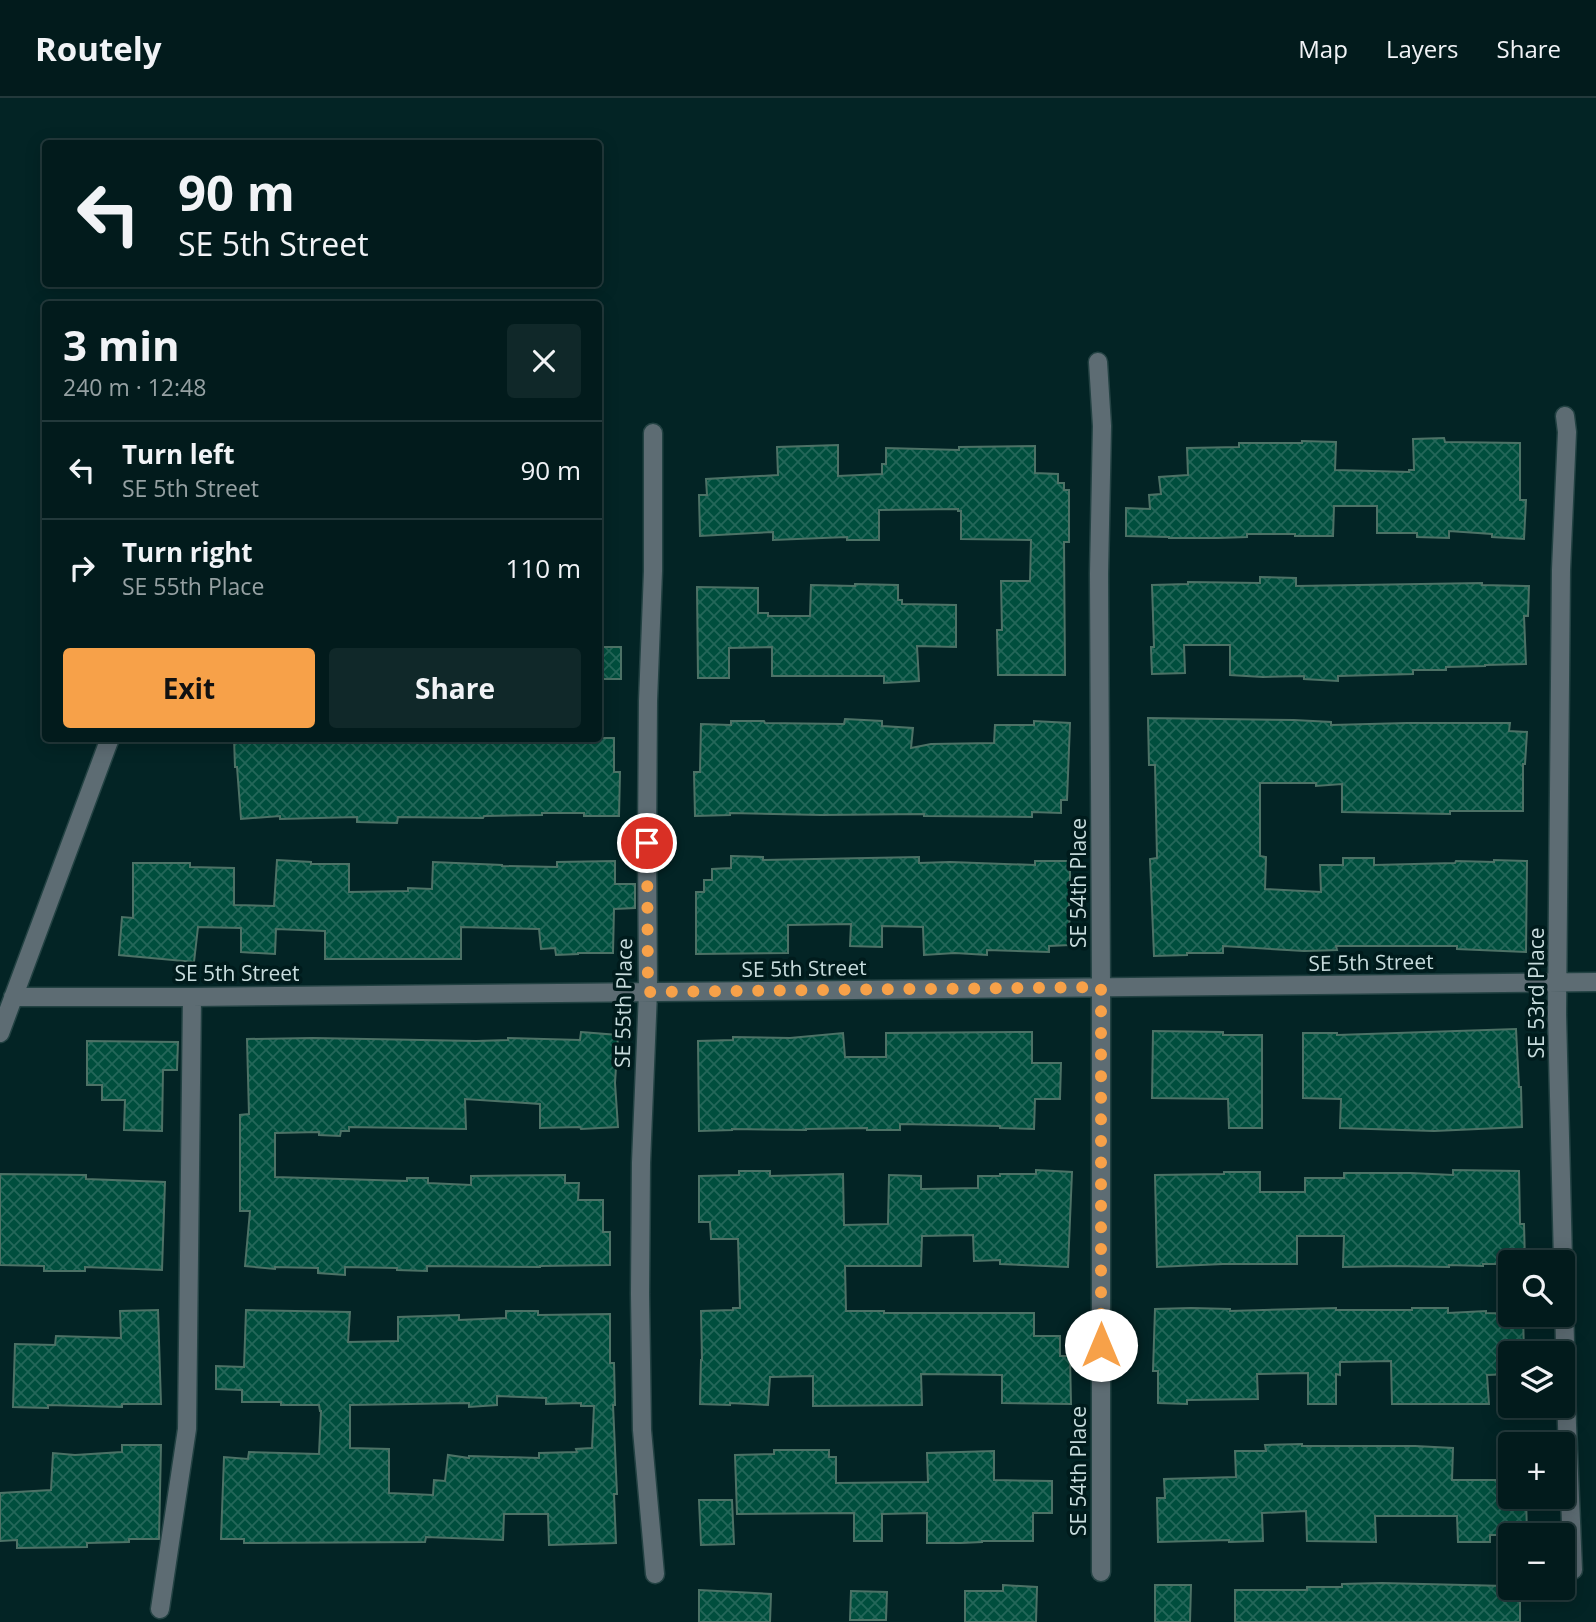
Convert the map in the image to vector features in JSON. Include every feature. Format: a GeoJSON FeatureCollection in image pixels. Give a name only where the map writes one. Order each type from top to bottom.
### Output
{"type":"FeatureCollection","features":[{"type":"Feature","properties":{"kind":"street","name":"SE 54th Place"},"geometry":{"type":"LineString","coordinates":[[1098,362],[1102,426],[1099,574],[1101,1572]]}},
{"type":"Feature","properties":{"kind":"street","name":"SE 53rd Place"},"geometry":{"type":"LineString","coordinates":[[1565,416],[1567,432],[1561,570],[1558,982],[1571,1523]]}},
{"type":"Feature","properties":{"kind":"street","name":"SE 55th Place"},"geometry":{"type":"LineString","coordinates":[[653,433],[653,571],[648,701],[648,992],[641,1163],[640,1294],[642,1430],[655,1574]]}},
{"type":"Feature","properties":{"kind":"street"},"geometry":{"type":"LineString","coordinates":[[0,1033],[109,742]]}},
{"type":"Feature","properties":{"kind":"street","name":"SE 5th Street"},"geometry":{"type":"LineString","coordinates":[[13,997],[1596,982]]}},
{"type":"Feature","properties":{"kind":"street"},"geometry":{"type":"LineString","coordinates":[[160,1609],[187,1430],[192,997]]}},
{"type":"Feature","properties":{"kind":"building"},"geometry":{"type":"Polygon","coordinates":[[[1444,438],[1445,442],[1520,443],[1520,500],[1526,500],[1524,539],[1449,531],[1449,538],[1417,537],[1417,533],[1377,533],[1377,506],[1334,506],[1333,536],[1126,536],[1126,508],[1150,509],[1149,495],[1161,494],[1159,477],[1188,475],[1187,448],[1239,447],[1239,443],[1336,442],[1335,470],[1409,472],[1414,470],[1413,439],[1444,438]]]}},
{"type":"Feature","properties":{"kind":"building"},"geometry":{"type":"Polygon","coordinates":[[[838,445],[838,476],[882,474],[882,464],[886,464],[886,448],[959,450],[959,447],[1035,446],[1035,473],[1058,474],[1058,483],[1064,483],[1064,490],[1069,490],[1069,542],[1064,542],[1065,675],[998,675],[997,630],[1002,630],[1001,581],[1030,581],[1031,540],[961,539],[961,511],[958,509],[879,510],[879,540],[847,540],[847,537],[773,540],[773,532],[700,536],[699,495],[707,495],[706,479],[778,475],[777,447],[838,445]]]}},
{"type":"Feature","properties":{"kind":"building"},"geometry":{"type":"Polygon","coordinates":[[[1260,577],[1296,578],[1296,586],[1482,583],[1529,586],[1528,616],[1524,616],[1526,664],[1446,667],[1446,670],[1413,670],[1413,674],[1338,676],[1338,681],[1304,679],[1304,676],[1263,677],[1230,675],[1230,645],[1184,645],[1185,673],[1152,674],[1152,585],[1188,582],[1260,583],[1260,577]]]}},
{"type":"Feature","properties":{"kind":"building"},"geometry":{"type":"Polygon","coordinates":[[[811,585],[898,585],[898,600],[902,600],[902,604],[956,605],[956,647],[917,646],[919,681],[884,683],[884,676],[772,676],[772,647],[729,648],[729,678],[698,678],[697,587],[758,588],[758,613],[768,613],[768,616],[810,616],[811,585]]]}},
{"type":"Feature","properties":{"kind":"building"},"geometry":{"type":"Polygon","coordinates":[[[602,647],[621,647],[621,679],[602,679],[602,647]]]}},
{"type":"Feature","properties":{"kind":"building"},"geometry":{"type":"Polygon","coordinates":[[[1148,718],[1294,720],[1331,722],[1331,725],[1510,723],[1509,731],[1527,732],[1523,764],[1523,811],[1450,811],[1450,814],[1342,812],[1342,784],[1316,786],[1316,783],[1260,783],[1260,856],[1266,857],[1265,889],[1321,892],[1320,865],[1343,865],[1343,858],[1374,858],[1374,865],[1527,861],[1526,952],[1457,949],[1457,946],[1336,946],[1337,950],[1304,951],[1223,946],[1223,953],[1154,956],[1150,859],[1157,858],[1155,765],[1149,765],[1148,718]]]}},
{"type":"Feature","properties":{"kind":"building"},"geometry":{"type":"Polygon","coordinates":[[[845,719],[882,721],[882,726],[913,728],[911,748],[931,744],[994,743],[995,725],[1034,725],[1034,721],[1070,723],[1067,800],[1061,800],[1061,813],[1032,812],[1032,817],[730,813],[695,816],[694,772],[700,772],[701,724],[731,725],[731,721],[764,721],[844,724],[845,719]]]}},
{"type":"Feature","properties":{"kind":"building"},"geometry":{"type":"Polygon","coordinates":[[[602,738],[614,738],[614,772],[620,772],[619,816],[542,813],[483,818],[398,817],[397,823],[357,822],[357,817],[280,819],[280,816],[241,819],[234,742],[602,742],[602,738]]]}},
{"type":"Feature","properties":{"kind":"building"},"geometry":{"type":"Polygon","coordinates":[[[731,856],[763,857],[763,860],[919,857],[919,863],[1035,865],[1035,861],[1070,861],[1070,945],[1049,946],[1049,952],[987,950],[987,955],[924,955],[923,927],[882,926],[882,947],[850,946],[851,924],[788,925],[788,953],[696,954],[696,892],[704,892],[704,880],[712,880],[712,869],[731,868],[731,856]]]}},
{"type":"Feature","properties":{"kind":"building"},"geometry":{"type":"Polygon","coordinates":[[[277,860],[311,864],[349,864],[349,892],[432,889],[433,862],[557,867],[557,862],[615,861],[615,884],[635,884],[635,908],[614,909],[613,953],[556,955],[555,948],[541,949],[539,929],[461,927],[461,959],[325,959],[325,931],[276,929],[275,954],[241,952],[241,928],[198,927],[194,962],[119,955],[122,917],[133,918],[133,863],[190,863],[190,867],[234,868],[234,905],[274,906],[277,860]]]}},
{"type":"Feature","properties":{"kind":"building"},"geometry":{"type":"Polygon","coordinates":[[[1516,1029],[1522,1127],[1434,1131],[1340,1128],[1341,1099],[1303,1098],[1303,1033],[1337,1035],[1516,1029]]]}},
{"type":"Feature","properties":{"kind":"building"},"geometry":{"type":"Polygon","coordinates":[[[1153,1031],[1262,1035],[1262,1128],[1229,1128],[1228,1099],[1152,1098],[1153,1031]]]}},
{"type":"Feature","properties":{"kind":"building"},"geometry":{"type":"Polygon","coordinates":[[[581,1032],[618,1035],[615,1083],[618,1127],[540,1128],[540,1104],[465,1099],[466,1129],[349,1127],[349,1131],[341,1131],[340,1136],[319,1135],[319,1132],[275,1133],[275,1177],[407,1181],[407,1178],[428,1178],[428,1183],[471,1185],[471,1176],[565,1175],[565,1183],[579,1183],[578,1200],[603,1200],[603,1232],[610,1232],[610,1265],[427,1266],[427,1271],[345,1267],[345,1275],[318,1273],[318,1268],[275,1269],[245,1266],[250,1211],[240,1211],[240,1115],[249,1114],[247,1039],[580,1040],[581,1032]]]}},
{"type":"Feature","properties":{"kind":"building"},"geometry":{"type":"Polygon","coordinates":[[[1032,1032],[1032,1063],[1061,1063],[1060,1099],[1035,1099],[1034,1129],[900,1124],[900,1130],[867,1128],[699,1131],[698,1041],[843,1033],[845,1057],[886,1057],[886,1033],[1032,1032]]]}},
{"type":"Feature","properties":{"kind":"building"},"geometry":{"type":"Polygon","coordinates":[[[87,1041],[178,1042],[177,1070],[163,1070],[162,1131],[124,1130],[125,1100],[102,1100],[102,1085],[87,1085],[87,1041]]]}},
{"type":"Feature","properties":{"kind":"building"},"geometry":{"type":"Polygon","coordinates":[[[1036,1170],[1072,1172],[1068,1267],[1000,1264],[1000,1260],[974,1261],[973,1235],[922,1236],[921,1266],[845,1266],[846,1311],[1034,1313],[1034,1336],[1060,1336],[1060,1356],[1070,1356],[1071,1404],[1002,1403],[1002,1375],[921,1374],[922,1405],[813,1406],[813,1376],[770,1377],[768,1405],[700,1404],[701,1311],[740,1308],[738,1239],[711,1239],[710,1222],[699,1222],[699,1176],[739,1175],[739,1171],[770,1171],[770,1176],[843,1174],[844,1225],[888,1224],[889,1175],[921,1176],[921,1189],[978,1188],[978,1176],[1036,1174],[1036,1170]]]}},
{"type":"Feature","properties":{"kind":"building"},"geometry":{"type":"Polygon","coordinates":[[[1453,1170],[1519,1171],[1520,1224],[1524,1224],[1525,1250],[1498,1250],[1498,1264],[1483,1266],[1343,1267],[1344,1236],[1297,1236],[1297,1264],[1157,1267],[1155,1175],[1260,1172],[1260,1192],[1305,1192],[1305,1178],[1344,1178],[1344,1173],[1453,1175],[1453,1170]]]}},
{"type":"Feature","properties":{"kind":"building"},"geometry":{"type":"Polygon","coordinates":[[[0,1174],[86,1175],[86,1179],[165,1182],[162,1270],[85,1267],[85,1271],[44,1271],[44,1266],[0,1265],[0,1174]]]}},
{"type":"Feature","properties":{"kind":"building"},"geometry":{"type":"Polygon","coordinates":[[[1448,1308],[1448,1313],[1486,1311],[1498,1313],[1498,1327],[1523,1327],[1524,1341],[1498,1341],[1498,1375],[1487,1375],[1489,1404],[1392,1404],[1391,1361],[1340,1362],[1340,1375],[1336,1374],[1336,1404],[1308,1404],[1308,1373],[1257,1374],[1258,1399],[1187,1400],[1187,1404],[1158,1403],[1158,1371],[1153,1371],[1155,1309],[1230,1311],[1448,1308]]]}},
{"type":"Feature","properties":{"kind":"building"},"geometry":{"type":"Polygon","coordinates":[[[158,1310],[161,1404],[122,1404],[122,1407],[13,1407],[15,1344],[55,1345],[56,1336],[121,1338],[120,1311],[158,1310]]]}},
{"type":"Feature","properties":{"kind":"building"},"geometry":{"type":"Polygon","coordinates":[[[246,1310],[350,1312],[348,1342],[398,1341],[398,1317],[459,1315],[459,1320],[506,1318],[506,1311],[538,1311],[538,1315],[610,1314],[610,1363],[614,1363],[616,1543],[549,1545],[548,1514],[504,1514],[503,1540],[426,1537],[425,1542],[244,1543],[244,1539],[221,1539],[224,1457],[248,1459],[249,1452],[319,1454],[319,1405],[242,1402],[242,1390],[216,1389],[216,1366],[244,1367],[246,1310]],[[497,1396],[497,1405],[469,1407],[469,1403],[350,1405],[350,1448],[389,1449],[389,1493],[433,1495],[434,1480],[445,1481],[448,1455],[469,1458],[539,1458],[539,1453],[577,1452],[576,1449],[592,1448],[594,1406],[581,1406],[581,1403],[546,1404],[546,1398],[497,1396]]]}},
{"type":"Feature","properties":{"kind":"building"},"geometry":{"type":"Polygon","coordinates":[[[122,1445],[161,1445],[159,1539],[87,1543],[87,1547],[17,1548],[17,1540],[0,1541],[0,1493],[51,1490],[53,1453],[75,1455],[122,1452],[122,1445]]]}},
{"type":"Feature","properties":{"kind":"building"},"geometry":{"type":"Polygon","coordinates":[[[1265,1445],[1453,1448],[1452,1480],[1498,1480],[1498,1509],[1526,1509],[1527,1523],[1498,1523],[1498,1535],[1490,1535],[1490,1542],[1458,1542],[1457,1516],[1375,1516],[1376,1542],[1307,1541],[1306,1511],[1262,1513],[1263,1541],[1158,1542],[1157,1498],[1165,1498],[1164,1479],[1236,1477],[1235,1451],[1266,1451],[1265,1445]]]}},
{"type":"Feature","properties":{"kind":"building"},"geometry":{"type":"Polygon","coordinates":[[[774,1450],[829,1450],[829,1457],[836,1457],[836,1483],[928,1482],[927,1453],[994,1451],[994,1480],[1052,1481],[1052,1513],[1033,1513],[1033,1541],[961,1543],[927,1543],[927,1513],[882,1514],[882,1541],[854,1541],[854,1513],[737,1514],[735,1455],[774,1454],[774,1450]]]}},
{"type":"Feature","properties":{"kind":"building"},"geometry":{"type":"Polygon","coordinates":[[[699,1500],[732,1500],[734,1544],[701,1545],[699,1500]]]}},
{"type":"Feature","properties":{"kind":"building"},"geometry":{"type":"Polygon","coordinates":[[[1342,1584],[1498,1586],[1498,1600],[1520,1600],[1520,1622],[1235,1622],[1235,1590],[1307,1590],[1307,1587],[1342,1587],[1342,1584]]]}},
{"type":"Feature","properties":{"kind":"building"},"geometry":{"type":"Polygon","coordinates":[[[1003,1585],[1037,1587],[1036,1622],[965,1622],[965,1591],[1003,1591],[1003,1585]]]}},
{"type":"Feature","properties":{"kind":"building"},"geometry":{"type":"Polygon","coordinates":[[[1155,1585],[1191,1585],[1190,1622],[1155,1622],[1155,1585]]]}},
{"type":"Feature","properties":{"kind":"building"},"geometry":{"type":"Polygon","coordinates":[[[699,1590],[771,1594],[770,1622],[699,1622],[699,1590]]]}},
{"type":"Feature","properties":{"kind":"building"},"geometry":{"type":"Polygon","coordinates":[[[851,1591],[887,1592],[886,1620],[850,1620],[851,1591]]]}},
{"type":"Feature","properties":{"kind":"route"},"geometry":{"type":"LineString","coordinates":[[647,843],[648,992],[1101,987],[1101,1345]]}}]}
